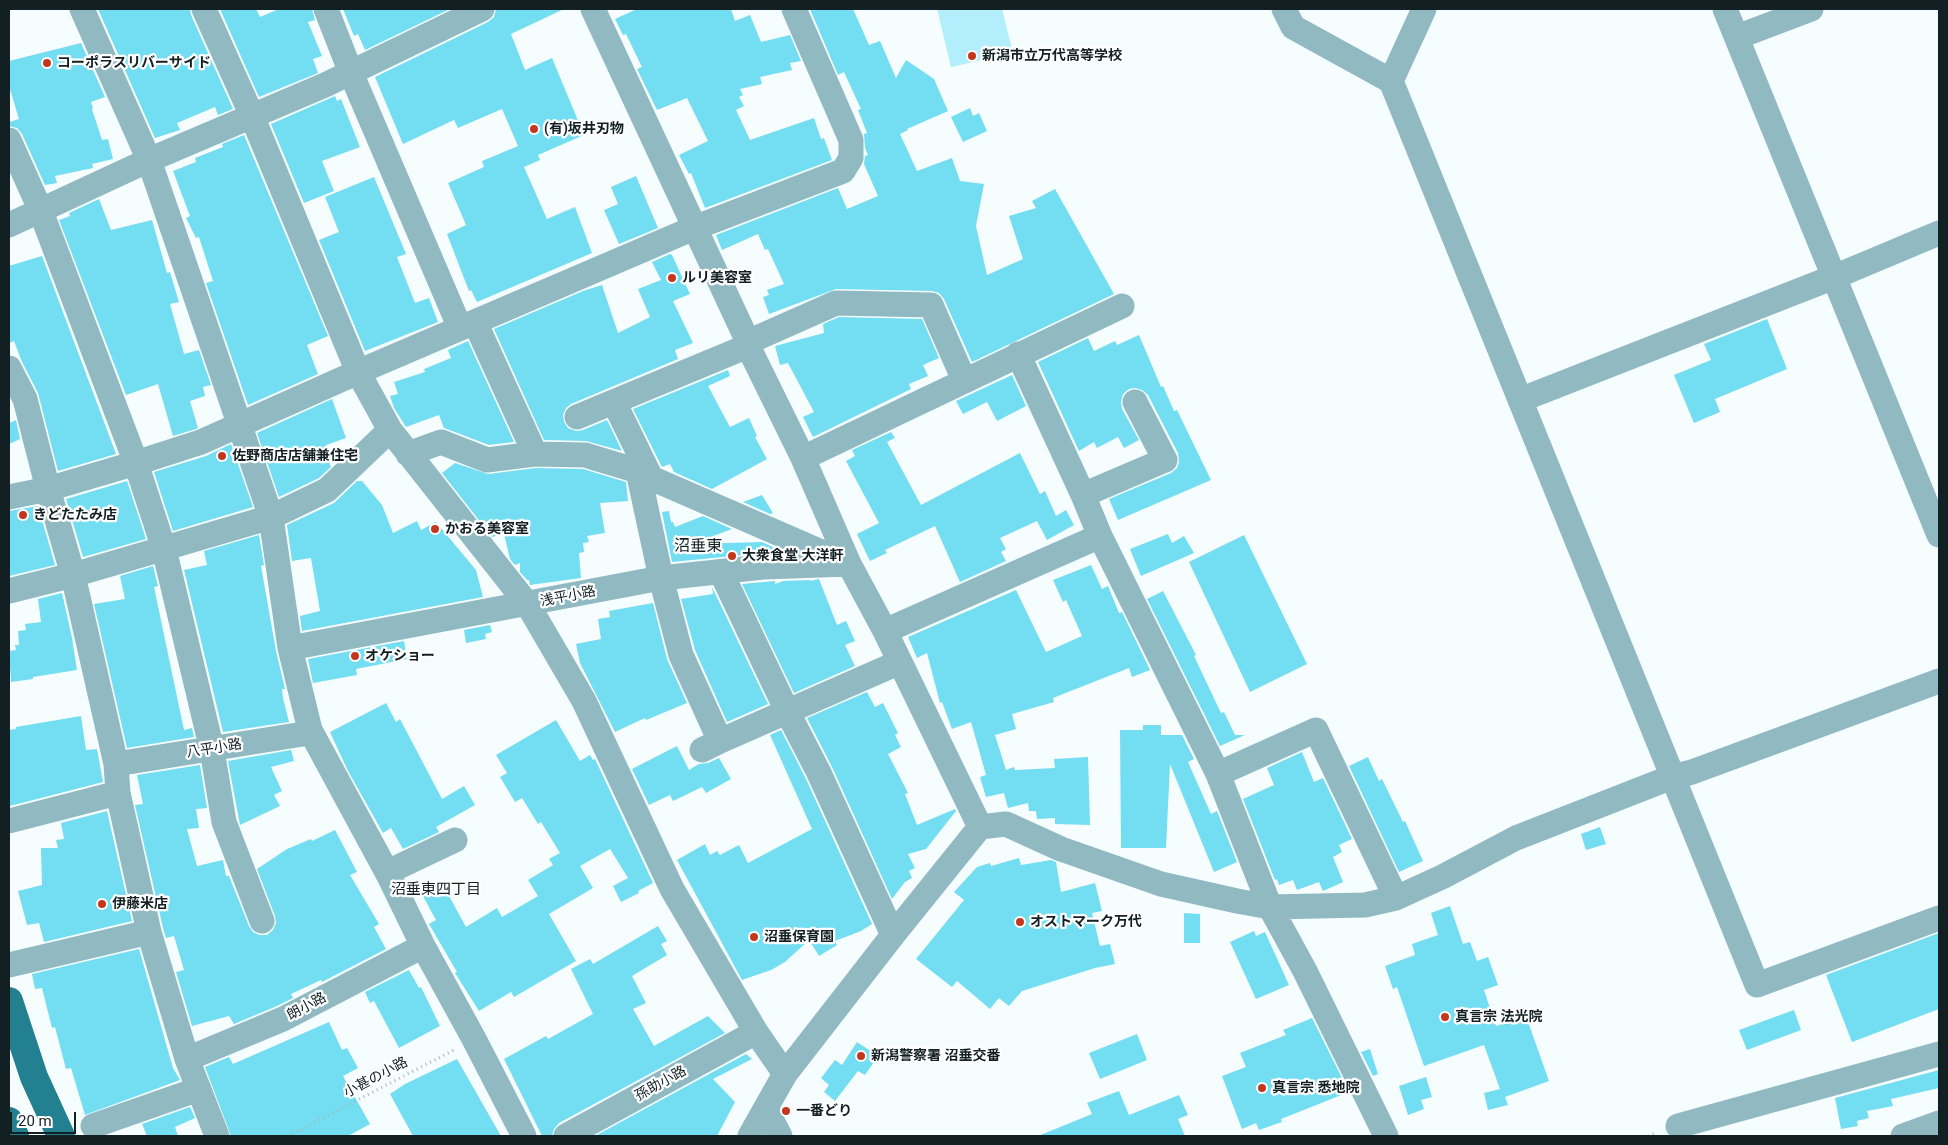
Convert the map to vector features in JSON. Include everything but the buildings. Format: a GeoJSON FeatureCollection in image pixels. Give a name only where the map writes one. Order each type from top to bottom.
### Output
{"type":"FeatureCollection","features":[{"type":"Feature","properties":{"kind":"main road"},"geometry":{"type":"LineString","coordinates":[[9,1001],[34,1077],[61,1136]]}},
{"type":"Feature","properties":{"kind":"main road"},"geometry":{"type":"LineString","coordinates":[[9,1121],[15,1136]]}},
{"type":"Feature","properties":{"kind":"street"},"geometry":{"type":"LineString","coordinates":[[82,9],[149,160],[271,517],[290,648],[310,730],[389,876],[423,946],[524,1136]]}},
{"type":"Feature","properties":{"kind":"street"},"geometry":{"type":"LineString","coordinates":[[204,9],[252,116],[358,372],[390,430],[528,605],[584,701],[672,889],[756,1032],[785,1074]]}},
{"type":"Feature","properties":{"kind":"street"},"geometry":{"type":"LineString","coordinates":[[326,9],[351,73],[468,325],[535,454]]}},
{"type":"Feature","properties":{"kind":"street"},"geometry":{"type":"LineString","coordinates":[[9,225],[149,160],[351,73],[482,9]]}},
{"type":"Feature","properties":{"kind":"street"},"geometry":{"type":"LineString","coordinates":[[593,9],[748,344],[803,458],[849,564],[885,631],[980,827]]}},
{"type":"Feature","properties":{"kind":"street"},"geometry":{"type":"LineString","coordinates":[[9,497],[136,463],[201,442],[358,372],[694,228],[843,171],[851,158],[850,140],[794,9]]}},
{"type":"Feature","properties":{"kind":"street"},"geometry":{"type":"LineString","coordinates":[[1284,9],[1293,27],[1391,81],[1757,985],[1939,918]]}},
{"type":"Feature","properties":{"kind":"street"},"geometry":{"type":"LineString","coordinates":[[1391,81],[1424,9]]}},
{"type":"Feature","properties":{"kind":"street"},"geometry":{"type":"LineString","coordinates":[[1725,9],[1939,535]]}},
{"type":"Feature","properties":{"kind":"street"},"geometry":{"type":"LineString","coordinates":[[1736,37],[1811,9]]}},
{"type":"Feature","properties":{"kind":"street"},"geometry":{"type":"LineString","coordinates":[[9,140],[40,209],[136,463],[164,549],[212,750],[224,822],[262,921]]}},
{"type":"Feature","properties":{"kind":"street"},"geometry":{"type":"LineString","coordinates":[[1520,400],[1834,277],[1939,233]]}},
{"type":"Feature","properties":{"kind":"street"},"geometry":{"type":"LineString","coordinates":[[577,418],[748,344],[836,303],[931,305],[964,380]]}},
{"type":"Feature","properties":{"kind":"street"},"geometry":{"type":"LineString","coordinates":[[803,458],[1122,306]]}},
{"type":"Feature","properties":{"kind":"street"},"geometry":{"type":"LineString","coordinates":[[1018,354],[1100,536],[1218,774],[1270,907],[1305,971],[1386,1136]]}},
{"type":"Feature","properties":{"kind":"street"},"geometry":{"type":"LineString","coordinates":[[9,368],[24,398],[73,575],[116,764],[118,793],[149,932],[187,1059],[217,1136]]}},
{"type":"Feature","properties":{"kind":"street"},"geometry":{"type":"LineString","coordinates":[[614,402],[644,474],[661,578],[682,655],[711,746],[900,662]]}},
{"type":"Feature","properties":{"kind":"street"},"geometry":{"type":"LineString","coordinates":[[1083,495],[1165,460],[1135,402]]}},
{"type":"Feature","properties":{"kind":"street"},"geometry":{"type":"LineString","coordinates":[[9,591],[73,575],[271,517],[327,490],[390,430]]}},
{"type":"Feature","properties":{"kind":"street"},"geometry":{"type":"LineString","coordinates":[[408,454],[441,442],[487,460],[535,454],[585,455],[644,474],[849,564]]}},
{"type":"Feature","properties":{"kind":"street"},"geometry":{"type":"LineString","coordinates":[[885,631],[1100,536]]}},
{"type":"Feature","properties":{"kind":"street","name":"浅平小路"},"geometry":{"type":"LineString","coordinates":[[290,648],[528,605],[661,578],[763,567],[849,564]]}},
{"type":"Feature","properties":{"kind":"street"},"geometry":{"type":"LineString","coordinates":[[721,572],[787,711],[819,773],[893,935]]}},
{"type":"Feature","properties":{"kind":"street"},"geometry":{"type":"LineString","coordinates":[[750,1136],[785,1074],[980,827],[1006,824],[1061,849],[1161,884],[1270,907],[1365,905],[1396,898],[1442,877],[1516,838],[1672,777],[1692,772],[1939,682]]}},
{"type":"Feature","properties":{"kind":"street","name":"八平小路"},"geometry":{"type":"LineString","coordinates":[[116,764],[212,750],[303,734],[310,730]]}},
{"type":"Feature","properties":{"kind":"street"},"geometry":{"type":"LineString","coordinates":[[1218,774],[1316,730],[1396,898]]}},
{"type":"Feature","properties":{"kind":"street"},"geometry":{"type":"LineString","coordinates":[[9,821],[118,793]]}},
{"type":"Feature","properties":{"kind":"street"},"geometry":{"type":"LineString","coordinates":[[389,876],[394,870],[455,840]]}},
{"type":"Feature","properties":{"kind":"street"},"geometry":{"type":"LineString","coordinates":[[9,965],[149,932]]}},
{"type":"Feature","properties":{"kind":"street","name":"朗小路"},"geometry":{"type":"LineString","coordinates":[[187,1059],[283,1019],[423,946]]}},
{"type":"Feature","properties":{"kind":"street","name":"孫助小路"},"geometry":{"type":"LineString","coordinates":[[566,1136],[756,1032]]}},
{"type":"Feature","properties":{"kind":"street"},"geometry":{"type":"LineString","coordinates":[[1678,1126],[1939,1054]]}},
{"type":"Feature","properties":{"kind":"street"},"geometry":{"type":"LineString","coordinates":[[93,1126],[199,1089]]}},
{"type":"Feature","properties":{"kind":"street"},"geometry":{"type":"LineString","coordinates":[[766,1109],[780,1136]]}},
{"type":"Feature","properties":{"kind":"street"},"geometry":{"type":"LineString","coordinates":[[1903,1136],[1939,1122]]}},
{"type":"Feature","properties":{"kind":"path","name":"小甚の小路"},"geometry":{"type":"LineString","coordinates":[[288,1136],[474,1039]]}},
{"type":"Feature","properties":{"kind":"shaded area"},"geometry":{"type":"Polygon","coordinates":[[[937,9],[1002,9],[1013,53],[951,67],[937,9]]]}},
{"type":"Feature","properties":{"kind":"place","name":"新潟市立万代高等学校"},"geometry":{"type":"Point","coordinates":[972,56]}},
{"type":"Feature","properties":{"kind":"place","name":"コーポラスリバーサイド"},"geometry":{"type":"Point","coordinates":[47,63]}},
{"type":"Feature","properties":{"kind":"place","name":"(有)坂井刃物"},"geometry":{"type":"Point","coordinates":[534,129]}},
{"type":"Feature","properties":{"kind":"place","name":"ルリ美容室"},"geometry":{"type":"Point","coordinates":[672,278]}},
{"type":"Feature","properties":{"kind":"place","name":"佐野商店店舗兼住宅"},"geometry":{"type":"Point","coordinates":[222,456]}},
{"type":"Feature","properties":{"kind":"place","name":"きどたたみ店"},"geometry":{"type":"Point","coordinates":[23,515]}},
{"type":"Feature","properties":{"kind":"place","name":"かおる美容室"},"geometry":{"type":"Point","coordinates":[435,529]}},
{"type":"Feature","properties":{"kind":"place","name":"大衆食堂 大洋軒"},"geometry":{"type":"Point","coordinates":[732,556]}},
{"type":"Feature","properties":{"kind":"place","name":"オケショー"},"geometry":{"type":"Point","coordinates":[355,656]}},
{"type":"Feature","properties":{"kind":"place","name":"伊藤米店"},"geometry":{"type":"Point","coordinates":[102,904]}},
{"type":"Feature","properties":{"kind":"place","name":"オストマーク万代"},"geometry":{"type":"Point","coordinates":[1020,922]}},
{"type":"Feature","properties":{"kind":"place","name":"沼垂保育園"},"geometry":{"type":"Point","coordinates":[754,937]}},
{"type":"Feature","properties":{"kind":"place","name":"真言宗 法光院"},"geometry":{"type":"Point","coordinates":[1445,1017]}},
{"type":"Feature","properties":{"kind":"place","name":"新潟警察署 沼垂交番"},"geometry":{"type":"Point","coordinates":[861,1056]}},
{"type":"Feature","properties":{"kind":"place","name":"真言宗 悉地院"},"geometry":{"type":"Point","coordinates":[1262,1088]}},
{"type":"Feature","properties":{"kind":"place","name":"一番どり"},"geometry":{"type":"Point","coordinates":[786,1111]}},
{"type":"Feature","properties":{"kind":"district","name":"沼垂東"},"geometry":{"type":"Point","coordinates":[698,547]}},
{"type":"Feature","properties":{"kind":"district","name":"沼垂東四丁目"},"geometry":{"type":"Point","coordinates":[436,890]}}]}
